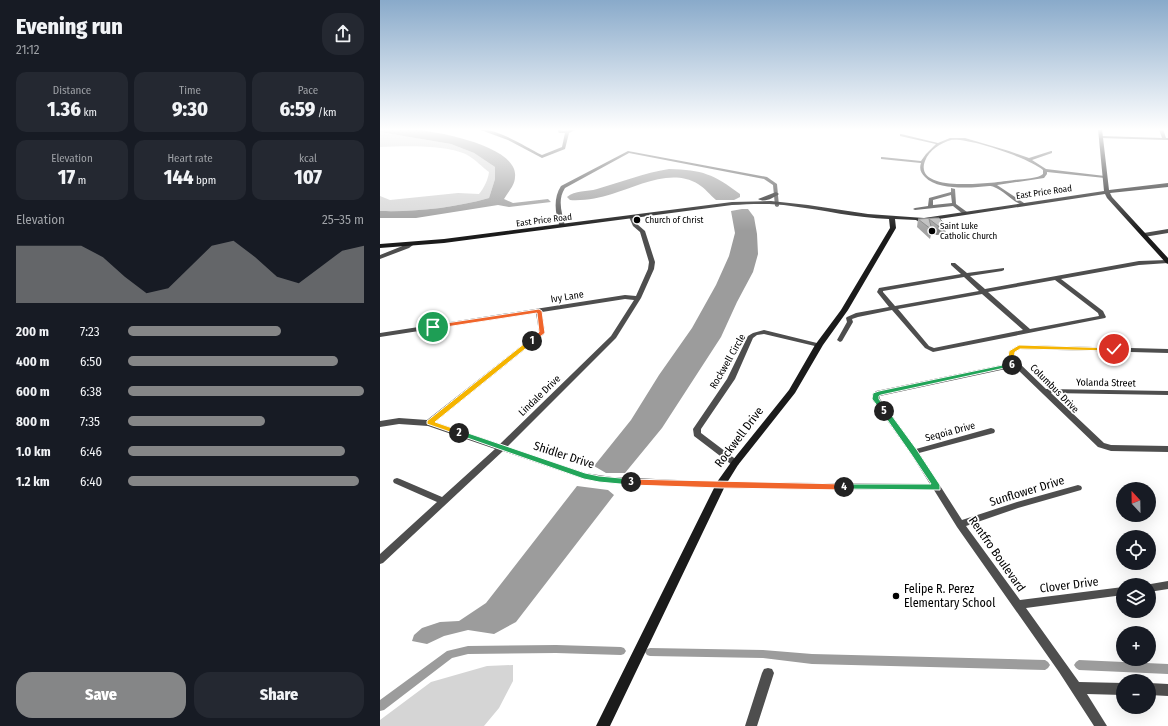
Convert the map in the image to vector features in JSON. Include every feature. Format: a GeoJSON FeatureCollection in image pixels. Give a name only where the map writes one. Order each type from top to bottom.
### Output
{"type":"FeatureCollection","features":[{"type":"Feature","properties":{"kind":"main road"},"geometry":{"type":"LineString","coordinates":[[1103,163],[1109,197],[1168,262]]}},
{"type":"Feature","properties":{"kind":"main road","name":"East Price Road"},"geometry":{"type":"LineString","coordinates":[[380,246],[410,245],[630,218],[745,202],[777,204],[892,220],[917,221],[1022,204],[1168,185]]}},
{"type":"Feature","properties":{"kind":"main road"},"geometry":{"type":"LineString","coordinates":[[745,202],[767,198],[776,194]]}},
{"type":"Feature","properties":{"kind":"main road","name":"East Price Road"},"geometry":{"type":"LineString","coordinates":[[710,207],[777,204]]}},
{"type":"Feature","properties":{"kind":"main road","name":"Rockwell Drive"},"geometry":{"type":"LineString","coordinates":[[603,726],[721,485],[735,463],[792,392],[819,345],[840,316],[893,228],[892,220]]}},
{"type":"Feature","properties":{"kind":"street"},"geometry":{"type":"LineString","coordinates":[[562,226],[557,197],[559,192],[563,187],[608,163]]}},
{"type":"Feature","properties":{"kind":"street"},"geometry":{"type":"LineString","coordinates":[[685,163],[765,178],[775,184],[777,204]]}},
{"type":"Feature","properties":{"kind":"street"},"geometry":{"type":"LineString","coordinates":[[922,163],[924,174],[928,178],[942,184],[964,187],[1042,177],[1045,172]]}},
{"type":"Feature","properties":{"kind":"street"},"geometry":{"type":"LineString","coordinates":[[1035,163],[1041,165],[1045,172]]}},
{"type":"Feature","properties":{"kind":"street"},"geometry":{"type":"LineString","coordinates":[[1045,172],[1105,179]]}},
{"type":"Feature","properties":{"kind":"street"},"geometry":{"type":"LineString","coordinates":[[993,184],[1022,204]]}},
{"type":"Feature","properties":{"kind":"street"},"geometry":{"type":"LineString","coordinates":[[954,186],[954,204],[965,213]]}},
{"type":"Feature","properties":{"kind":"street"},"geometry":{"type":"LineString","coordinates":[[930,207],[931,199],[953,193]]}},
{"type":"Feature","properties":{"kind":"street"},"geometry":{"type":"LineString","coordinates":[[915,209],[954,204]]}},
{"type":"Feature","properties":{"kind":"street","name":"Lindale Drive"},"geometry":{"type":"LineString","coordinates":[[380,560],[502,447],[614,337],[638,298],[651,269],[652,262],[642,231],[630,218]]}},
{"type":"Feature","properties":{"kind":"street"},"geometry":{"type":"LineString","coordinates":[[1144,235],[1168,231]]}},
{"type":"Feature","properties":{"kind":"street"},"geometry":{"type":"LineString","coordinates":[[380,257],[410,245]]}},
{"type":"Feature","properties":{"kind":"street"},"geometry":{"type":"LineString","coordinates":[[840,316],[849,318],[878,313],[882,310],[1139,263],[1168,262]]}},
{"type":"Feature","properties":{"kind":"street"},"geometry":{"type":"LineString","coordinates":[[953,264],[1029,332]]}},
{"type":"Feature","properties":{"kind":"street"},"geometry":{"type":"LineString","coordinates":[[1002,269],[881,289],[880,292],[927,347],[933,350],[1101,318],[1104,316],[1101,312],[1056,278]]}},
{"type":"Feature","properties":{"kind":"street","name":"Ivy Lane"},"geometry":{"type":"LineString","coordinates":[[380,335],[625,297],[638,298]]}},
{"type":"Feature","properties":{"kind":"street"},"geometry":{"type":"LineString","coordinates":[[429,423],[542,333],[539,311]]}},
{"type":"Feature","properties":{"kind":"street"},"geometry":{"type":"LineString","coordinates":[[840,340],[850,322],[849,318]]}},
{"type":"Feature","properties":{"kind":"street","name":"Rockwell Circle"},"geometry":{"type":"LineString","coordinates":[[735,463],[697,434],[697,429],[730,379],[750,337],[764,332],[819,345]]}},
{"type":"Feature","properties":{"kind":"street","name":"Columbus Drive"},"geometry":{"type":"LineString","coordinates":[[1165,351],[1019,347],[1012,351],[1011,358],[1101,445],[1111,448],[1168,449]]}},
{"type":"Feature","properties":{"kind":"street"},"geometry":{"type":"LineString","coordinates":[[1165,351],[1168,358]]}},
{"type":"Feature","properties":{"kind":"street","name":"Rentfro Boulevard"},"geometry":{"type":"LineString","coordinates":[[1017,364],[876,395],[876,399],[914,452],[960,524],[1076,688],[1101,726]]}},
{"type":"Feature","properties":{"kind":"street","name":"Yolanda Street"},"geometry":{"type":"LineString","coordinates":[[1044,391],[1168,393]]}},
{"type":"Feature","properties":{"kind":"street","name":"Shidler Drive"},"geometry":{"type":"LineString","coordinates":[[380,424],[399,421],[429,423],[584,476],[599,479],[665,484],[937,488]]}},
{"type":"Feature","properties":{"kind":"street","name":"Seqoia Drive"},"geometry":{"type":"LineString","coordinates":[[914,452],[991,431]]}},
{"type":"Feature","properties":{"kind":"street"},"geometry":{"type":"LineString","coordinates":[[397,481],[444,501]]}},
{"type":"Feature","properties":{"kind":"street","name":"Sunflower Drive"},"geometry":{"type":"LineString","coordinates":[[960,524],[1017,505],[1078,488]]}},
{"type":"Feature","properties":{"kind":"street"},"geometry":{"type":"LineString","coordinates":[[1156,587],[1168,585]]}},
{"type":"Feature","properties":{"kind":"street","name":"Clover Drive"},"geometry":{"type":"LineString","coordinates":[[1017,605],[1116,592]]}},
{"type":"Feature","properties":{"kind":"street"},"geometry":{"type":"LineString","coordinates":[[751,726],[768,673]]}},
{"type":"Feature","properties":{"kind":"street"},"geometry":{"type":"LineString","coordinates":[[1076,688],[1116,689]]}},
{"type":"Feature","properties":{"kind":"street"},"geometry":{"type":"LineString","coordinates":[[1156,689],[1168,690]]}},
{"type":"Feature","properties":{"kind":"shaded area"},"geometry":{"type":"Polygon","coordinates":[[[478,163],[489,163],[495,167],[495,179],[489,198],[435,209],[380,211],[380,196],[390,200],[458,193],[479,194],[486,184],[489,172],[478,163]]]}},
{"type":"Feature","properties":{"kind":"shaded area"},"geometry":{"type":"Polygon","coordinates":[[[489,163],[509,163],[512,166],[515,180],[513,186],[504,199],[513,203],[548,199],[551,202],[509,207],[498,205],[416,218],[380,218],[380,211],[435,209],[489,198],[495,179],[495,167],[489,163]]]}},
{"type":"Feature","properties":{"kind":"shaded area"},"geometry":{"type":"Polygon","coordinates":[[[669,169],[707,174],[731,187],[740,194],[740,197],[734,200],[716,200],[698,184],[688,180],[666,178],[644,183],[602,197],[570,200],[567,197],[577,192],[597,189],[642,175],[669,169]]]}},
{"type":"Feature","properties":{"kind":"shaded area"},"geometry":{"type":"Polygon","coordinates":[[[748,209],[754,217],[758,254],[753,272],[721,337],[662,428],[625,473],[606,473],[594,466],[631,420],[659,375],[692,328],[716,285],[729,256],[735,233],[731,211],[748,209]]]}},
{"type":"Feature","properties":{"kind":"shaded area"},"geometry":{"type":"Polygon","coordinates":[[[577,486],[608,490],[614,495],[516,622],[494,634],[468,630],[444,636],[427,644],[412,641],[414,635],[422,628],[440,622],[459,621],[486,603],[577,486]]]}},
{"type":"Feature","properties":{"kind":"shaded area"},"geometry":{"type":"Polygon","coordinates":[[[513,665],[513,681],[499,708],[484,726],[380,726],[380,720],[431,682],[487,666],[513,665]]]}},
{"type":"Feature","properties":{"kind":"building"},"geometry":{"type":"Polygon","coordinates":[[[939,218],[946,225],[938,226],[929,219],[932,230],[918,219],[939,218]]]}},
{"type":"Feature","properties":{"kind":"waterway"},"geometry":{"type":"LineString","coordinates":[[380,706],[450,654],[468,650],[556,649],[621,651]]}},
{"type":"Feature","properties":{"kind":"waterway"},"geometry":{"type":"LineString","coordinates":[[650,652],[763,654],[812,659],[1045,665]]}},
{"type":"Feature","properties":{"kind":"waterway"},"geometry":{"type":"LineString","coordinates":[[1079,665],[1168,669]]}},
{"type":"Feature","properties":{"kind":"place","name":"Church of Christ"},"geometry":{"type":"Point","coordinates":[637,220]}},
{"type":"Feature","properties":{"kind":"place","name":"Saint Luke Catholic Church"},"geometry":{"type":"Point","coordinates":[932,231]}},
{"type":"Feature","properties":{"kind":"place","name":"Felipe R. Perez Elementary School"},"geometry":{"type":"Point","coordinates":[896,596]}},
{"type":"Feature","properties":{"kind":"route"},"geometry":{"type":"LineString","coordinates":[[433,327],[539,311],[542,333],[429,423],[584,476],[599,479],[665,484],[937,488],[914,452],[876,399],[876,395],[879,393],[1017,364],[1011,358],[1012,351],[1019,347],[1114,349]]}}]}
